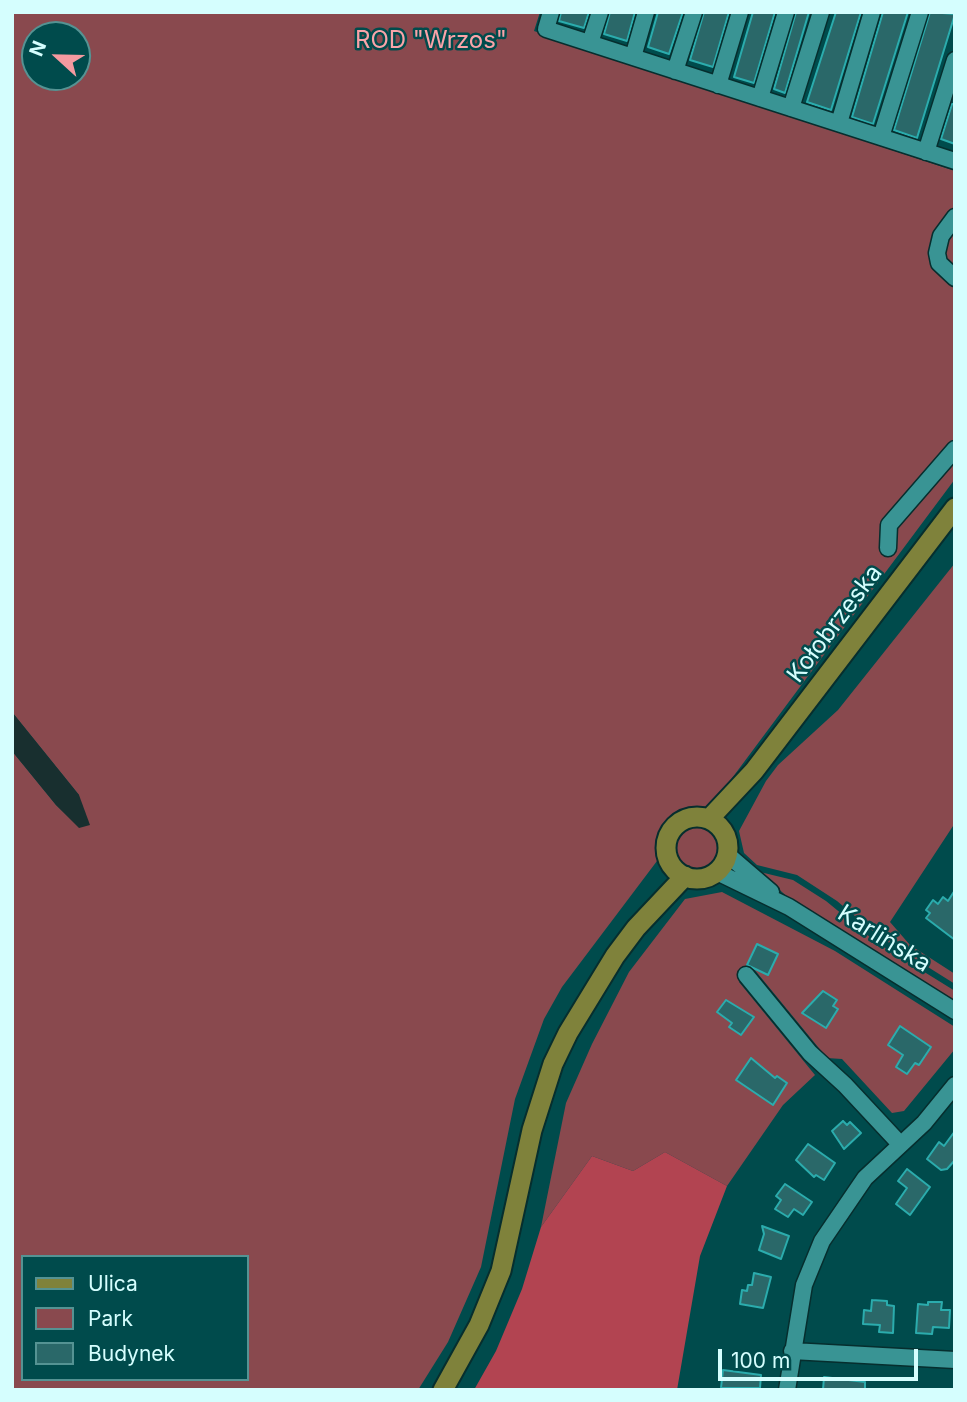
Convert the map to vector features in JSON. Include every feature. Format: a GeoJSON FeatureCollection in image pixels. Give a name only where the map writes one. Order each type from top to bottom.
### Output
{"type":"FeatureCollection","features":[{"type":"Feature","properties":{"kind":"main road","name":"Kołobrzeska"},"geometry":{"type":"LineString","coordinates":[[716,824],[955,508]]}},
{"type":"Feature","properties":{"kind":"main road"},"geometry":{"type":"LineString","coordinates":[[692,817],[716,824],[728,842],[727,855],[717,872],[698,879],[678,870],[666,848],[671,831],[692,817]]}},
{"type":"Feature","properties":{"kind":"main road"},"geometry":{"type":"LineString","coordinates":[[443,1390],[479,1325],[501,1271],[532,1130],[553,1064],[594,986],[678,870]]}},
{"type":"Feature","properties":{"kind":"street"},"geometry":{"type":"LineString","coordinates":[[551,12],[546,29],[955,161]]}},
{"type":"Feature","properties":{"kind":"street"},"geometry":{"type":"LineString","coordinates":[[590,43],[600,12]]}},
{"type":"Feature","properties":{"kind":"street"},"geometry":{"type":"LineString","coordinates":[[633,57],[646,12]]}},
{"type":"Feature","properties":{"kind":"street"},"geometry":{"type":"LineString","coordinates":[[676,71],[694,12]]}},
{"type":"Feature","properties":{"kind":"street"},"geometry":{"type":"LineString","coordinates":[[718,85],[740,12]]}},
{"type":"Feature","properties":{"kind":"street"},"geometry":{"type":"LineString","coordinates":[[760,98],[786,12]]}},
{"type":"Feature","properties":{"kind":"street"},"geometry":{"type":"LineString","coordinates":[[791,108],[821,12]]}},
{"type":"Feature","properties":{"kind":"street"},"geometry":{"type":"LineString","coordinates":[[839,123],[872,12]]}},
{"type":"Feature","properties":{"kind":"street"},"geometry":{"type":"LineString","coordinates":[[881,137],[920,12]]}},
{"type":"Feature","properties":{"kind":"street"},"geometry":{"type":"LineString","coordinates":[[926,152],[955,60]]}},
{"type":"Feature","properties":{"kind":"street"},"geometry":{"type":"LineString","coordinates":[[955,217],[941,236],[937,253],[939,263],[955,278]]}},
{"type":"Feature","properties":{"kind":"street"},"geometry":{"type":"LineString","coordinates":[[888,548],[889,525],[955,449]]}},
{"type":"Feature","properties":{"kind":"street","name":"Karlińska"},"geometry":{"type":"LineString","coordinates":[[727,855],[789,907]]}},
{"type":"Feature","properties":{"kind":"street","name":"Karlińska"},"geometry":{"type":"LineString","coordinates":[[717,872],[789,907],[955,1011]]}},
{"type":"Feature","properties":{"kind":"street"},"geometry":{"type":"LineString","coordinates":[[746,975],[810,1053],[845,1084],[900,1144]]}},
{"type":"Feature","properties":{"kind":"street"},"geometry":{"type":"LineString","coordinates":[[787,1390],[806,1279],[822,1241],[865,1178],[933,1114],[955,1085]]}},
{"type":"Feature","properties":{"kind":"street"},"geometry":{"type":"LineString","coordinates":[[792,1351],[955,1360]]}},
{"type":"Feature","properties":{"kind":"green space","name":"ROD \"Wrzos\""},"geometry":{"type":"Polygon","coordinates":[[[12,12],[540,12],[534,31],[955,171],[955,479],[709,809],[678,814],[664,827],[657,861],[562,987],[544,1019],[515,1099],[481,1267],[448,1342],[418,1390],[12,1390],[12,751],[56,805],[79,827],[79,795],[12,712],[12,12]]]}},
{"type":"Feature","properties":{"kind":"green space"},"geometry":{"type":"Polygon","coordinates":[[[955,563],[955,823],[890,922],[910,945],[955,974],[955,984],[880,937],[837,901],[797,875],[757,865],[744,853],[739,831],[766,781],[778,765],[838,710],[955,563]]]}},
{"type":"Feature","properties":{"kind":"green space"},"geometry":{"type":"Polygon","coordinates":[[[697,826],[713,832],[719,848],[713,864],[697,870],[681,864],[675,848],[681,832],[697,826]]]}},
{"type":"Feature","properties":{"kind":"green space"},"geometry":{"type":"Polygon","coordinates":[[[760,872],[793,880],[826,901],[876,942],[955,991],[955,1003],[793,902],[760,872]]]}},
{"type":"Feature","properties":{"kind":"green space"},"geometry":{"type":"Polygon","coordinates":[[[722,892],[835,951],[955,1027],[955,1049],[904,1111],[892,1113],[842,1059],[827,1058],[754,969],[739,982],[815,1075],[783,1105],[727,1186],[665,1152],[633,1171],[592,1156],[541,1227],[566,1103],[592,1044],[629,972],[685,899],[722,892]]]}},
{"type":"Feature","properties":{"kind":"shaded area"},"geometry":{"type":"Polygon","coordinates":[[[665,1152],[727,1186],[700,1256],[677,1390],[474,1390],[496,1351],[522,1289],[541,1227],[592,1156],[633,1171],[665,1152]]]}},
{"type":"Feature","properties":{"kind":"water"},"geometry":{"type":"Polygon","coordinates":[[[12,712],[79,795],[90,825],[79,828],[56,805],[12,751],[12,712]]]}},
{"type":"Feature","properties":{"kind":"building"},"geometry":{"type":"Polygon","coordinates":[[[561,12],[589,12],[584,28],[559,21],[561,12]]]}},
{"type":"Feature","properties":{"kind":"building"},"geometry":{"type":"Polygon","coordinates":[[[610,12],[635,12],[627,41],[604,34],[610,12]]]}},
{"type":"Feature","properties":{"kind":"building"},"geometry":{"type":"Polygon","coordinates":[[[658,12],[683,12],[669,54],[648,47],[658,12]]]}},
{"type":"Feature","properties":{"kind":"building"},"geometry":{"type":"Polygon","coordinates":[[[704,12],[729,12],[713,67],[690,60],[704,12]]]}},
{"type":"Feature","properties":{"kind":"building"},"geometry":{"type":"Polygon","coordinates":[[[753,12],[775,12],[754,83],[734,77],[753,12]]]}},
{"type":"Feature","properties":{"kind":"building"},"geometry":{"type":"Polygon","coordinates":[[[796,12],[809,12],[785,93],[774,89],[796,12]]]}},
{"type":"Feature","properties":{"kind":"building"},"geometry":{"type":"Polygon","coordinates":[[[836,12],[861,12],[831,110],[807,102],[836,12]]]}},
{"type":"Feature","properties":{"kind":"building"},"geometry":{"type":"Polygon","coordinates":[[[883,12],[908,12],[873,124],[852,117],[883,12]]]}},
{"type":"Feature","properties":{"kind":"building"},"geometry":{"type":"Polygon","coordinates":[[[930,12],[955,14],[917,138],[894,130],[930,12]]]}},
{"type":"Feature","properties":{"kind":"building"},"geometry":{"type":"Polygon","coordinates":[[[952,104],[955,104],[955,144],[941,139],[952,104]]]}},
{"type":"Feature","properties":{"kind":"building"},"geometry":{"type":"Polygon","coordinates":[[[955,890],[955,940],[926,918],[930,913],[926,910],[933,900],[938,904],[943,897],[948,901],[955,890]]]}},
{"type":"Feature","properties":{"kind":"building"},"geometry":{"type":"Polygon","coordinates":[[[757,944],[778,954],[768,975],[747,965],[757,944]]]}},
{"type":"Feature","properties":{"kind":"building"},"geometry":{"type":"Polygon","coordinates":[[[823,991],[837,1000],[833,1006],[838,1009],[826,1028],[802,1013],[823,991]]]}},
{"type":"Feature","properties":{"kind":"building"},"geometry":{"type":"Polygon","coordinates":[[[726,1000],[754,1017],[741,1035],[729,1027],[732,1023],[717,1012],[726,1000]]]}},
{"type":"Feature","properties":{"kind":"building"},"geometry":{"type":"Polygon","coordinates":[[[900,1026],[931,1047],[919,1065],[915,1063],[907,1074],[896,1067],[903,1055],[888,1045],[900,1026]]]}},
{"type":"Feature","properties":{"kind":"building"},"geometry":{"type":"Polygon","coordinates":[[[751,1058],[775,1078],[777,1076],[787,1083],[773,1105],[736,1080],[751,1058]]]}},
{"type":"Feature","properties":{"kind":"building"},"geometry":{"type":"Polygon","coordinates":[[[843,1121],[847,1125],[850,1122],[861,1133],[844,1149],[832,1131],[843,1121]]]}},
{"type":"Feature","properties":{"kind":"building"},"geometry":{"type":"Polygon","coordinates":[[[955,1131],[955,1160],[947,1169],[941,1170],[927,1159],[939,1142],[944,1146],[955,1131]]]}},
{"type":"Feature","properties":{"kind":"building"},"geometry":{"type":"Polygon","coordinates":[[[808,1144],[835,1163],[824,1180],[816,1175],[814,1177],[796,1160],[808,1144]]]}},
{"type":"Feature","properties":{"kind":"building"},"geometry":{"type":"Polygon","coordinates":[[[907,1169],[930,1187],[910,1215],[896,1204],[907,1188],[898,1181],[907,1169]]]}},
{"type":"Feature","properties":{"kind":"building"},"geometry":{"type":"Polygon","coordinates":[[[785,1184],[812,1202],[803,1215],[794,1209],[788,1217],[775,1209],[781,1200],[776,1196],[785,1184]]]}},
{"type":"Feature","properties":{"kind":"building"},"geometry":{"type":"Polygon","coordinates":[[[762,1226],[789,1236],[781,1259],[759,1250],[764,1234],[762,1226]]]}},
{"type":"Feature","properties":{"kind":"building"},"geometry":{"type":"Polygon","coordinates":[[[754,1273],[771,1277],[763,1308],[740,1304],[742,1290],[747,1291],[748,1285],[752,1285],[754,1273]]]}},
{"type":"Feature","properties":{"kind":"building"},"geometry":{"type":"Polygon","coordinates":[[[872,1300],[887,1301],[887,1305],[894,1306],[893,1333],[879,1332],[880,1325],[863,1324],[864,1310],[871,1311],[872,1300]]]}},
{"type":"Feature","properties":{"kind":"building"},"geometry":{"type":"Polygon","coordinates":[[[928,1302],[942,1302],[941,1310],[950,1310],[949,1328],[933,1327],[932,1334],[916,1333],[918,1304],[928,1305],[928,1302]]]}},
{"type":"Feature","properties":{"kind":"building"},"geometry":{"type":"Polygon","coordinates":[[[723,1370],[761,1375],[760,1388],[721,1388],[723,1370]]]}},
{"type":"Feature","properties":{"kind":"building"},"geometry":{"type":"Polygon","coordinates":[[[824,1377],[865,1382],[865,1390],[823,1390],[824,1377]]]}}]}
